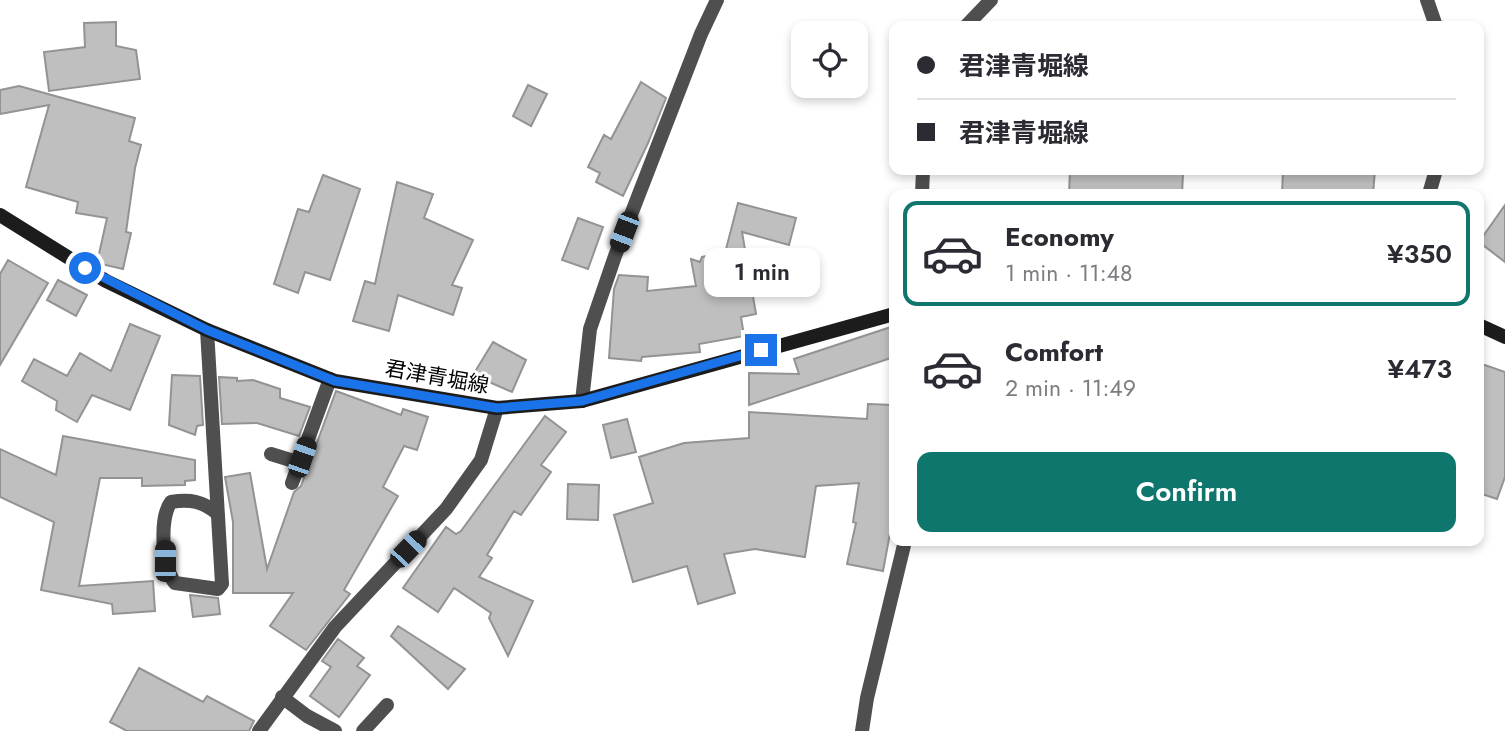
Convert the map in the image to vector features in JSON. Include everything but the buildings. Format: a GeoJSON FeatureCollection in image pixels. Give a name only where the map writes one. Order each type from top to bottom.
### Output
{"type":"FeatureCollection","features":[{"type":"Feature","properties":{"kind":"main road","name":"君津青堀線"},"geometry":{"type":"LineString","coordinates":[[0,215],[106,281],[207,330],[330,379],[497,408],[582,401],[889,315]]}},
{"type":"Feature","properties":{"kind":"main road"},"geometry":{"type":"LineString","coordinates":[[1484,327],[1505,337]]}},
{"type":"Feature","properties":{"kind":"street"},"geometry":{"type":"LineString","coordinates":[[582,401],[590,329],[696,45],[717,0]]}},
{"type":"Feature","properties":{"kind":"street"},"geometry":{"type":"LineString","coordinates":[[971,21],[991,0]]}},
{"type":"Feature","properties":{"kind":"street"},"geometry":{"type":"LineString","coordinates":[[1427,0],[1434,21]]}},
{"type":"Feature","properties":{"kind":"street"},"geometry":{"type":"LineString","coordinates":[[207,330],[218,514],[222,584],[218,589],[175,583],[167,573],[165,561],[165,510],[171,502],[188,499],[207,505],[218,514]]}},
{"type":"Feature","properties":{"kind":"street"},"geometry":{"type":"LineString","coordinates":[[292,483],[330,379]]}},
{"type":"Feature","properties":{"kind":"street"},"geometry":{"type":"LineString","coordinates":[[259,731],[335,627],[446,509],[481,460],[497,408]]}},
{"type":"Feature","properties":{"kind":"street"},"geometry":{"type":"LineString","coordinates":[[271,454],[300,464]]}},
{"type":"Feature","properties":{"kind":"street"},"geometry":{"type":"LineString","coordinates":[[862,731],[867,698],[904,546]]}},
{"type":"Feature","properties":{"kind":"street"},"geometry":{"type":"LineString","coordinates":[[282,697],[307,716],[335,731]]}},
{"type":"Feature","properties":{"kind":"street"},"geometry":{"type":"LineString","coordinates":[[363,731],[387,705]]}},
{"type":"Feature","properties":{"kind":"route"},"geometry":{"type":"LineString","coordinates":[[85,268],[207,330],[335,381],[497,408],[582,401],[761,350]]}}]}
